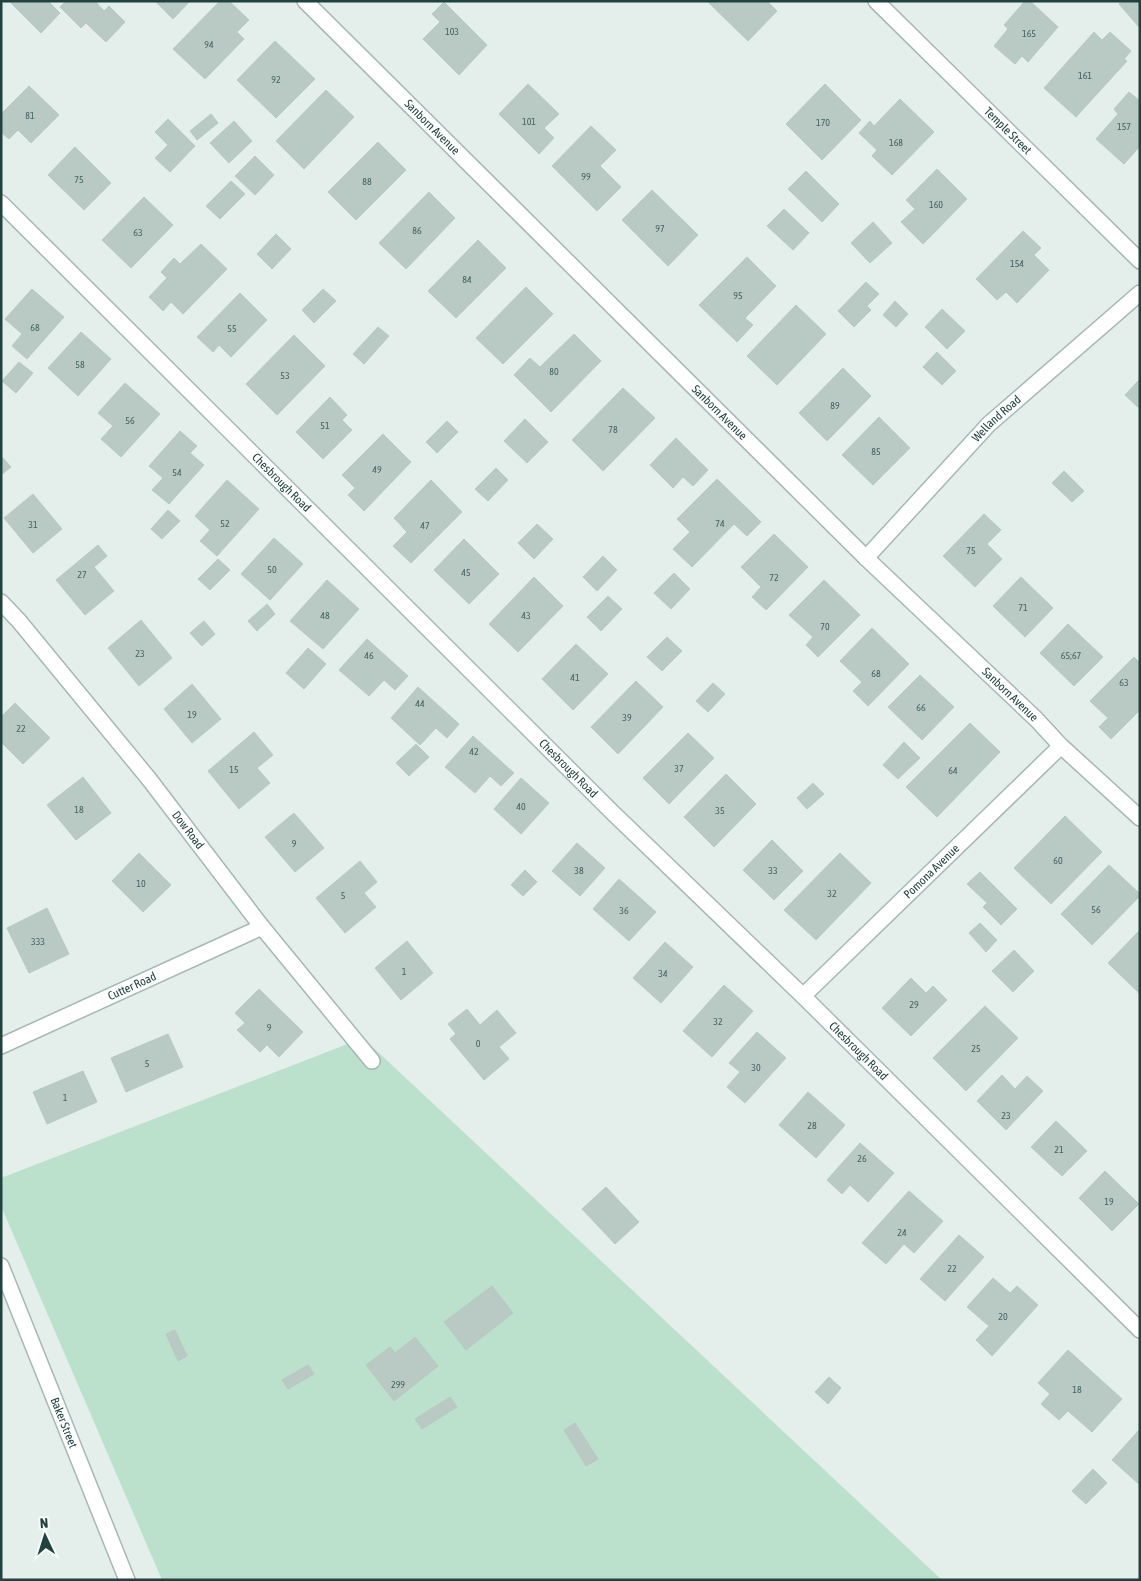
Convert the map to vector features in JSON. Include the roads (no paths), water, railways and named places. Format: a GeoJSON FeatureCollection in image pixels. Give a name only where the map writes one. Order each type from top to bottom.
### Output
{"type":"FeatureCollection","features":[{"type":"Feature","properties":{"kind":"street","name":"Sanborn Avenue"},"geometry":{"type":"LineString","coordinates":[[305,1],[866,558],[1036,719],[1061,746],[1140,818]]}},
{"type":"Feature","properties":{"kind":"street","name":"Temple Street"},"geometry":{"type":"LineString","coordinates":[[876,1],[1140,260]]}},
{"type":"Feature","properties":{"kind":"street","name":"Chesbrough Road"},"geometry":{"type":"LineString","coordinates":[[1,203],[612,812],[803,996],[1140,1330]]}},
{"type":"Feature","properties":{"kind":"street","name":"Welland Road"},"geometry":{"type":"LineString","coordinates":[[866,558],[989,424],[1140,293]]}},
{"type":"Feature","properties":{"kind":"street","name":"Dow Road"},"geometry":{"type":"LineString","coordinates":[[1,602],[19,621],[149,780],[262,926],[372,1060]]}},
{"type":"Feature","properties":{"kind":"street","name":"Pomona Avenue"},"geometry":{"type":"LineString","coordinates":[[803,996],[1061,746]]}},
{"type":"Feature","properties":{"kind":"street","name":"Cutter Road"},"geometry":{"type":"LineString","coordinates":[[1,1046],[262,926]]}},
{"type":"Feature","properties":{"kind":"street","name":"Baker Street"},"geometry":{"type":"LineString","coordinates":[[1,1266],[127,1580]]}}]}
